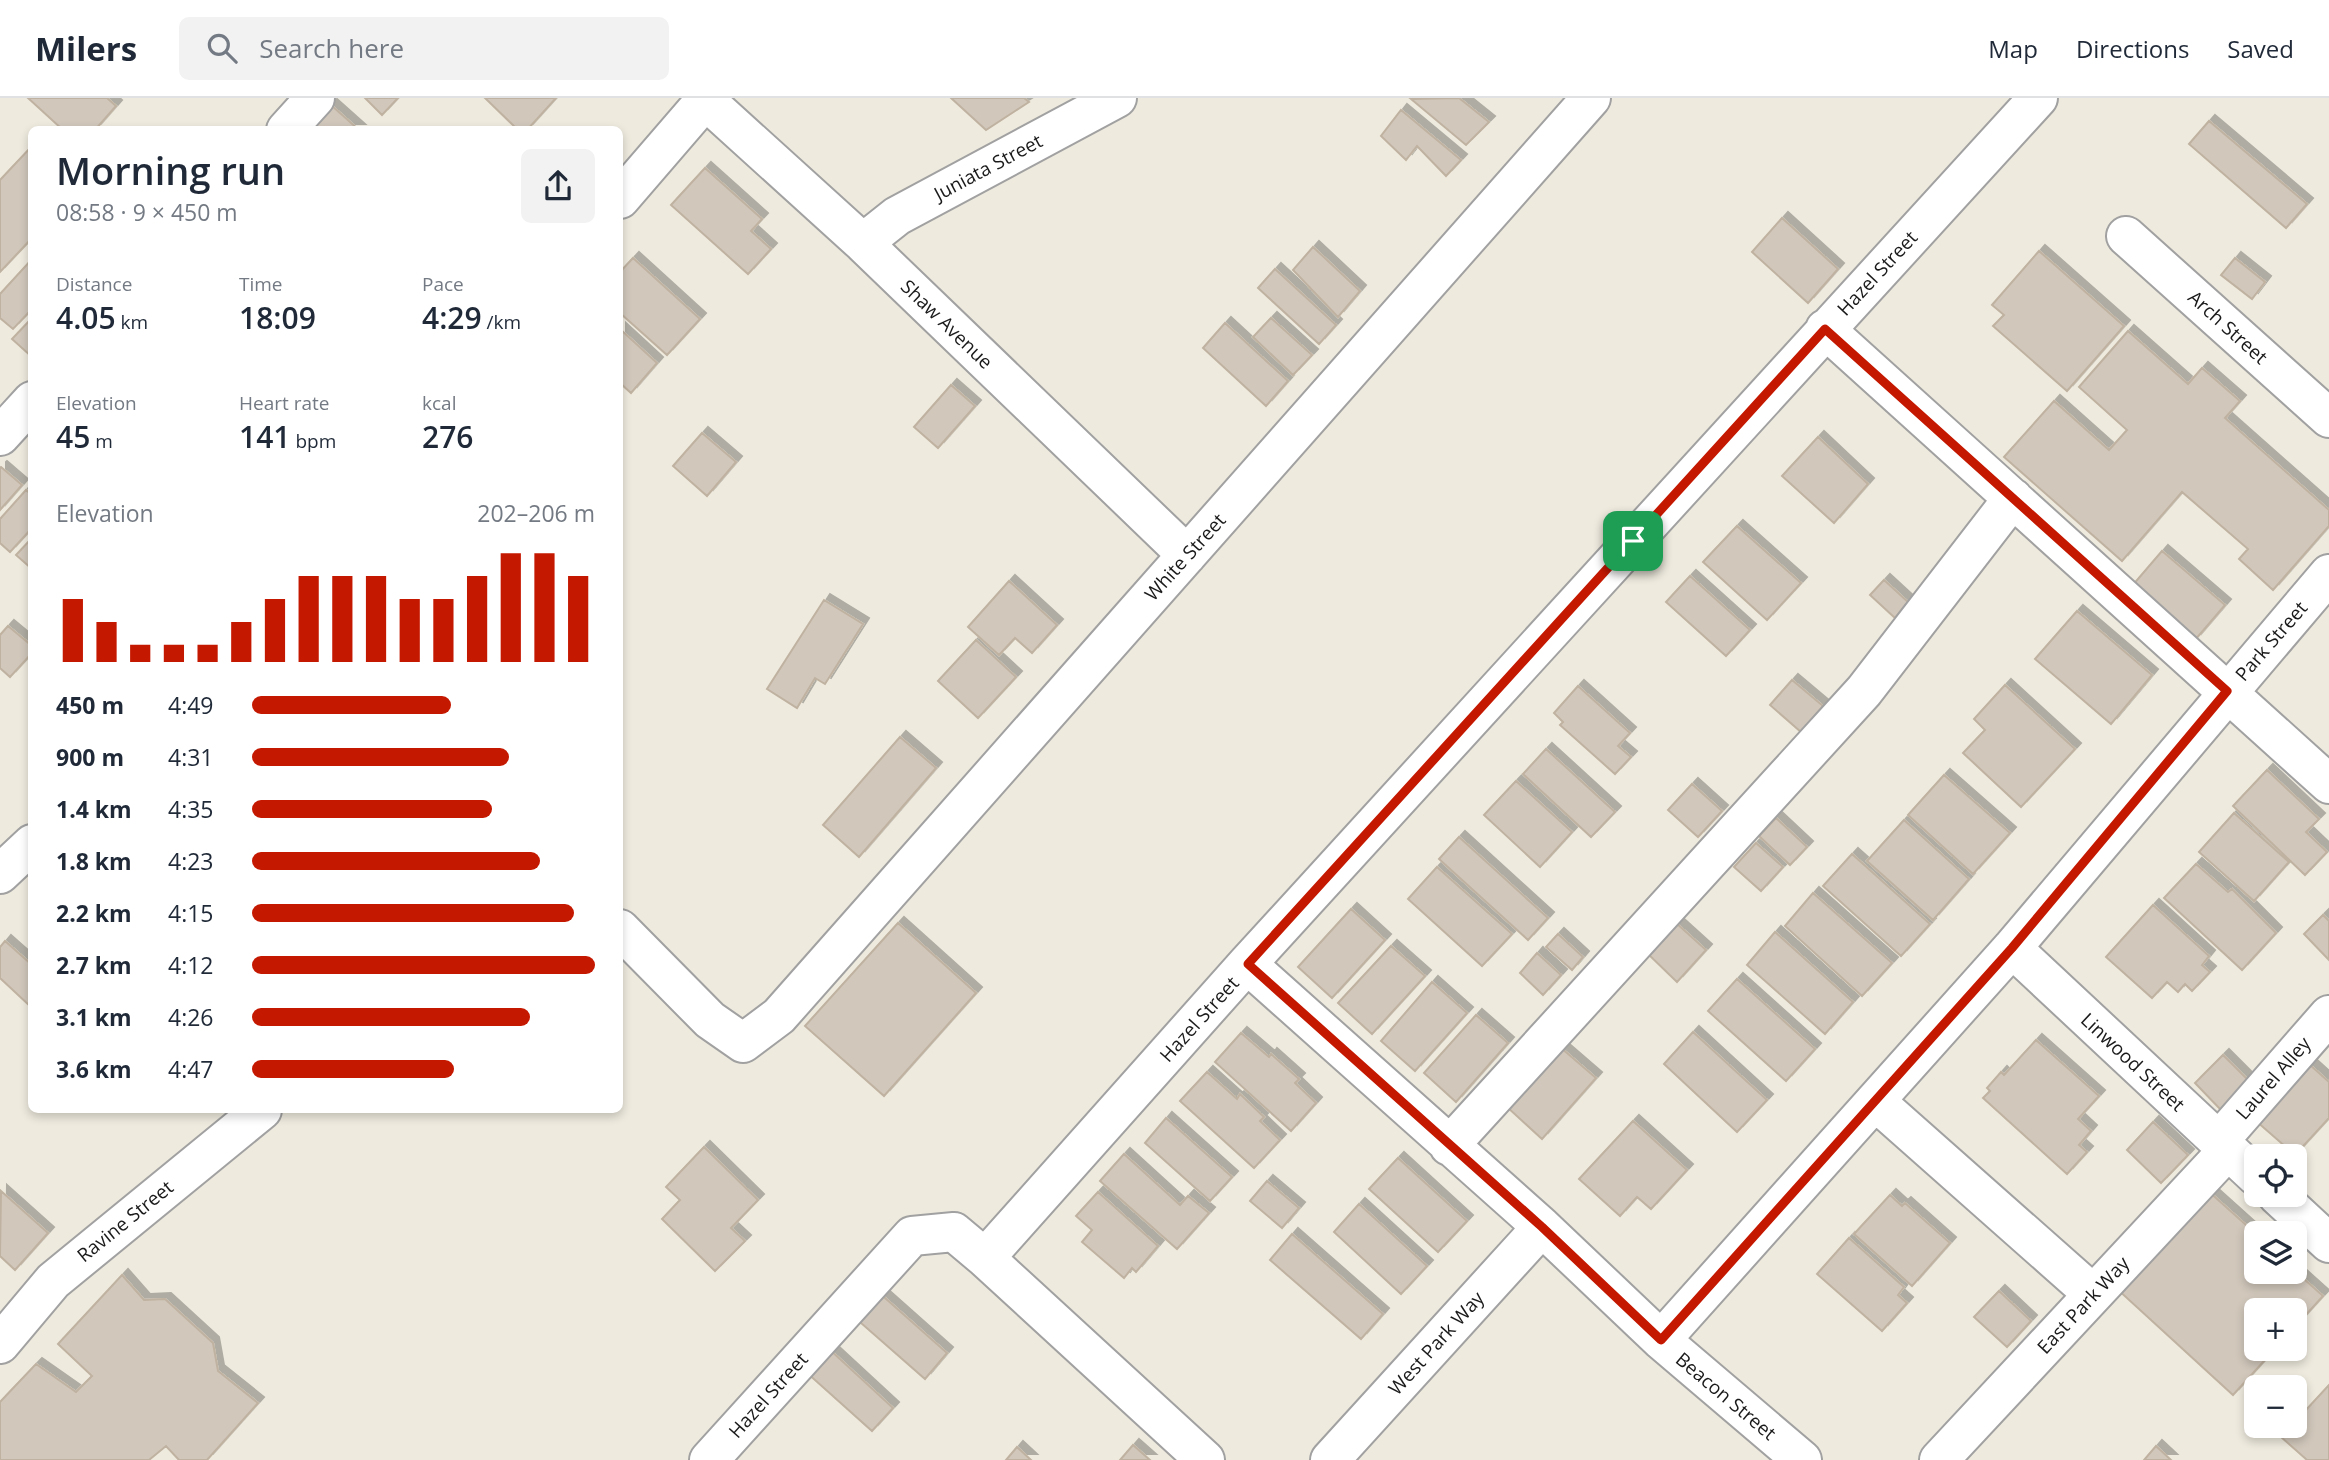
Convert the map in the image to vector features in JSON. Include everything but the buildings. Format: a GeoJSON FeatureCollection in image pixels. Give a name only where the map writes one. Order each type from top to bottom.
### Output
{"type":"FeatureCollection","features":[{"type":"Feature","properties":{"kind":"street"},"geometry":{"type":"LineString","coordinates":[[290,126],[315,98]]}},
{"type":"Feature","properties":{"kind":"street","name":"Juniata Street"},"geometry":{"type":"LineString","coordinates":[[863,243],[897,216],[1117,98]]}},
{"type":"Feature","properties":{"kind":"street","name":"White Street"},"geometry":{"type":"LineString","coordinates":[[623,932],[710,1020],[743,1043],[779,1016],[1591,98]]}},
{"type":"Feature","properties":{"kind":"street","name":"Hazel Street"},"geometry":{"type":"LineString","coordinates":[[985,1258],[1248,964],[2038,98]]}},
{"type":"Feature","properties":{"kind":"street"},"geometry":{"type":"LineString","coordinates":[[623,195],[705,99]]}},
{"type":"Feature","properties":{"kind":"street","name":"Shaw Avenue"},"geometry":{"type":"LineString","coordinates":[[705,99],[863,243],[1187,555]]}},
{"type":"Feature","properties":{"kind":"street","name":"Arch Street"},"geometry":{"type":"LineString","coordinates":[[2126,236],[2329,418]]}},
{"type":"Feature","properties":{"kind":"street"},"geometry":{"type":"LineString","coordinates":[[1825,329],[2329,784]]}},
{"type":"Feature","properties":{"kind":"street"},"geometry":{"type":"LineString","coordinates":[[1449,1146],[1864,691],[2012,498]]}},
{"type":"Feature","properties":{"kind":"street","name":"Park Street"},"geometry":{"type":"LineString","coordinates":[[1661,1340],[2012,948],[2227,691],[2329,574]]}},
{"type":"Feature","properties":{"kind":"street"},"geometry":{"type":"LineString","coordinates":[[0,874],[28,848]]}},
{"type":"Feature","properties":{"kind":"street","name":"Linwood Street"},"geometry":{"type":"LineString","coordinates":[[2012,948],[2244,1165]]}},
{"type":"Feature","properties":{"kind":"street","name":"Beacon Street"},"geometry":{"type":"LineString","coordinates":[[1248,964],[1542,1227],[1661,1340],[1802,1460]]}},
{"type":"Feature","properties":{"kind":"street","name":"Laurel Alley"},"geometry":{"type":"LineString","coordinates":[[2223,1146],[2329,1015]]}},
{"type":"Feature","properties":{"kind":"street"},"geometry":{"type":"LineString","coordinates":[[1875,1101],[2093,1294]]}},
{"type":"Feature","properties":{"kind":"street","name":"Ravine Street"},"geometry":{"type":"LineString","coordinates":[[0,1344],[53,1281],[258,1113]]}},
{"type":"Feature","properties":{"kind":"street","name":"East Park Way"},"geometry":{"type":"LineString","coordinates":[[1938,1460],[2093,1294],[2223,1146]]}},
{"type":"Feature","properties":{"kind":"street"},"geometry":{"type":"LineString","coordinates":[[2290,1207],[2329,1243]]}},
{"type":"Feature","properties":{"kind":"street","name":"West Park Way"},"geometry":{"type":"LineString","coordinates":[[1330,1460],[1542,1227]]}},
{"type":"Feature","properties":{"kind":"street","name":"Hazel Street"},"geometry":{"type":"LineString","coordinates":[[709,1460],[912,1236],[954,1232],[1205,1460]]}},
{"type":"Feature","properties":{"kind":"route"},"geometry":{"type":"LineString","coordinates":[[1825,329],[2227,691],[2012,948],[1661,1340],[1542,1227],[1248,964],[1633,541],[1825,329]]}}]}
